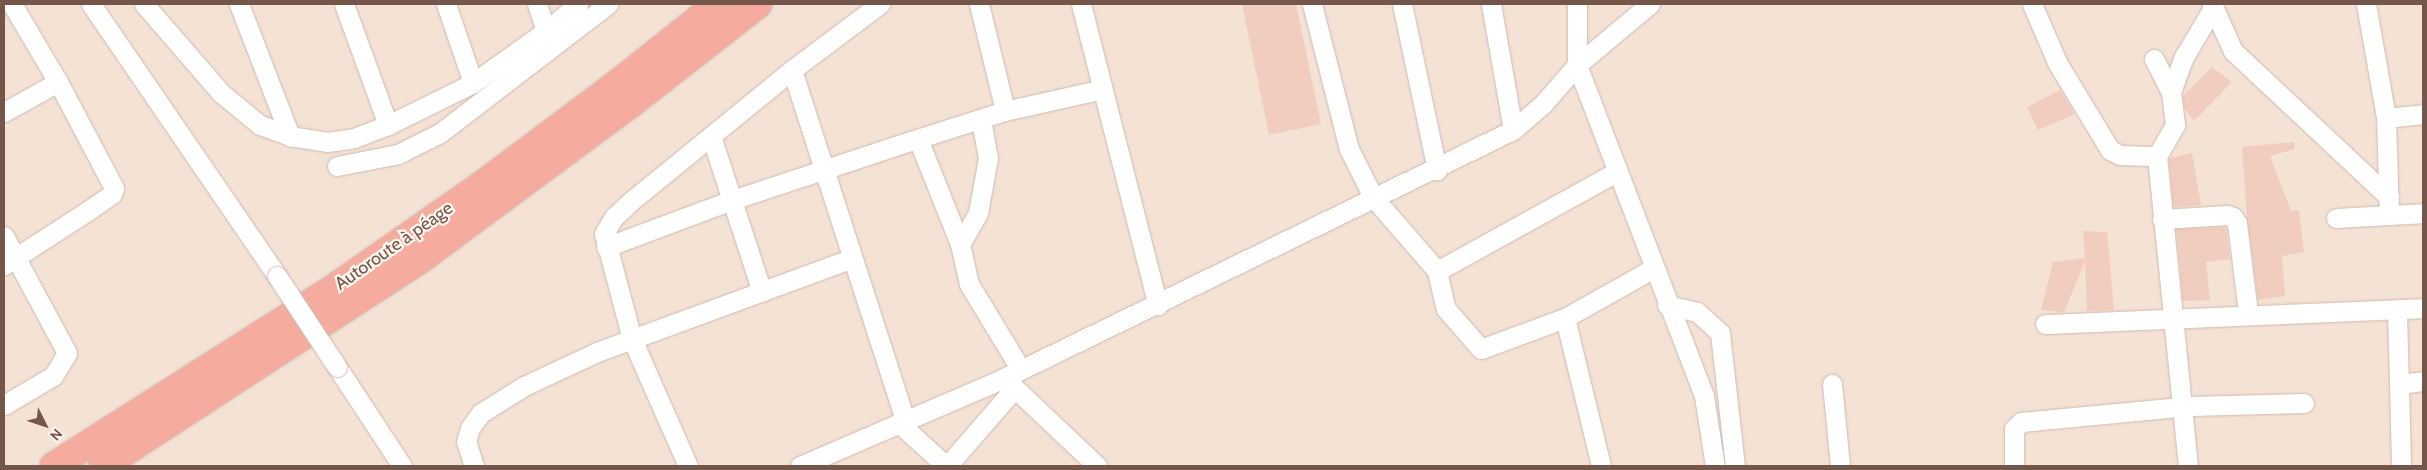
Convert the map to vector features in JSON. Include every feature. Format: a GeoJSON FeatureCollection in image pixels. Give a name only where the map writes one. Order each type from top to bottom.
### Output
{"type":"FeatureCollection","features":[{"type":"Feature","properties":{"kind":"highway","name":"Autoroute à péage"},"geometry":{"type":"LineString","coordinates":[[54,466],[336,287],[423,227],[616,86],[718,4]]}},
{"type":"Feature","properties":{"kind":"highway"},"geometry":{"type":"LineString","coordinates":[[103,466],[422,258],[630,104],[758,4]]}},
{"type":"Feature","properties":{"kind":"street"},"geometry":{"type":"LineString","coordinates":[[10,261],[113,191],[58,82],[12,4]]}},
{"type":"Feature","properties":{"kind":"street"},"geometry":{"type":"LineString","coordinates":[[91,4],[277,276],[402,466]]}},
{"type":"Feature","properties":{"kind":"street"},"geometry":{"type":"LineString","coordinates":[[144,4],[221,93],[260,124],[290,136],[327,142],[354,138],[388,125],[473,84],[546,32],[578,4]]}},
{"type":"Feature","properties":{"kind":"street"},"geometry":{"type":"LineString","coordinates":[[239,4],[290,136]]}},
{"type":"Feature","properties":{"kind":"street"},"geometry":{"type":"LineString","coordinates":[[344,4],[388,125]]}},
{"type":"Feature","properties":{"kind":"street"},"geometry":{"type":"LineString","coordinates":[[446,4],[473,84]]}},
{"type":"Feature","properties":{"kind":"street"},"geometry":{"type":"LineString","coordinates":[[537,4],[546,32]]}},
{"type":"Feature","properties":{"kind":"street"},"geometry":{"type":"LineString","coordinates":[[337,166],[398,154],[440,133],[608,4]]}},
{"type":"Feature","properties":{"kind":"street"},"geometry":{"type":"LineString","coordinates":[[688,466],[632,339],[604,234],[614,217],[711,136],[792,70],[880,4]]}},
{"type":"Feature","properties":{"kind":"street"},"geometry":{"type":"LineString","coordinates":[[979,4],[1005,111]]}},
{"type":"Feature","properties":{"kind":"street"},"geometry":{"type":"LineString","coordinates":[[1081,4],[1158,305]]}},
{"type":"Feature","properties":{"kind":"street"},"geometry":{"type":"LineString","coordinates":[[1312,4],[1349,149],[1373,197],[1437,271],[1446,309],[1481,349],[1564,318],[1654,268]]}},
{"type":"Feature","properties":{"kind":"street"},"geometry":{"type":"LineString","coordinates":[[1402,4],[1438,170]]}},
{"type":"Feature","properties":{"kind":"street"},"geometry":{"type":"LineString","coordinates":[[1491,4],[1513,130]]}},
{"type":"Feature","properties":{"kind":"street"},"geometry":{"type":"LineString","coordinates":[[1577,4],[1577,65],[1667,305],[1704,396],[1715,466]]}},
{"type":"Feature","properties":{"kind":"street"},"geometry":{"type":"LineString","coordinates":[[800,466],[1013,379],[1373,197],[1438,170],[1513,130],[1543,104],[1577,65],[1650,4]]}},
{"type":"Feature","properties":{"kind":"street"},"geometry":{"type":"LineString","coordinates":[[2032,4],[2058,64],[2110,150],[2120,155],[2157,156]]}},
{"type":"Feature","properties":{"kind":"street"},"geometry":{"type":"LineString","coordinates":[[2366,4],[2386,118],[2389,206]]}},
{"type":"Feature","properties":{"kind":"street"},"geometry":{"type":"LineString","coordinates":[[2171,92],[2184,57],[2212,6]]}},
{"type":"Feature","properties":{"kind":"street"},"geometry":{"type":"LineString","coordinates":[[2212,6],[2233,51],[2389,206]]}},
{"type":"Feature","properties":{"kind":"street"},"geometry":{"type":"LineString","coordinates":[[2154,59],[2171,92],[2175,125],[2157,156],[2173,320],[2185,406],[2188,466]]}},
{"type":"Feature","properties":{"kind":"street"},"geometry":{"type":"LineString","coordinates":[[792,70],[903,424],[947,466],[1013,379]]}},
{"type":"Feature","properties":{"kind":"street"},"geometry":{"type":"LineString","coordinates":[[4,112],[58,82]]}},
{"type":"Feature","properties":{"kind":"street"},"geometry":{"type":"LineString","coordinates":[[606,247],[732,200],[825,172],[1005,111],[1103,89]]}},
{"type":"Feature","properties":{"kind":"street"},"geometry":{"type":"LineString","coordinates":[[2386,118],[2423,114]]}},
{"type":"Feature","properties":{"kind":"street"},"geometry":{"type":"LineString","coordinates":[[960,244],[978,213],[988,158],[981,119]]}},
{"type":"Feature","properties":{"kind":"street"},"geometry":{"type":"LineString","coordinates":[[711,136],[762,292]]}},
{"type":"Feature","properties":{"kind":"street"},"geometry":{"type":"LineString","coordinates":[[918,139],[960,244],[969,284],[1013,379],[1086,463]]}},
{"type":"Feature","properties":{"kind":"street"},"geometry":{"type":"LineString","coordinates":[[1437,271],[1616,172]]}},
{"type":"Feature","properties":{"kind":"street"},"geometry":{"type":"LineString","coordinates":[[2336,218],[2389,206],[2423,213]]}},
{"type":"Feature","properties":{"kind":"street"},"geometry":{"type":"LineString","coordinates":[[2162,219],[2227,215],[2233,217],[2237,223],[2248,313]]}},
{"type":"Feature","properties":{"kind":"street"},"geometry":{"type":"LineString","coordinates":[[4,236],[10,261],[67,354],[54,376],[4,406]]}},
{"type":"Feature","properties":{"kind":"street"},"geometry":{"type":"LineString","coordinates":[[474,466],[466,442],[470,428],[481,413],[524,386],[632,339],[852,258]]}},
{"type":"Feature","properties":{"kind":"street"},"geometry":{"type":"LineString","coordinates":[[1667,305],[1697,312],[1720,333],[1735,466]]}},
{"type":"Feature","properties":{"kind":"street"},"geometry":{"type":"LineString","coordinates":[[2045,324],[2173,320],[2248,313],[2423,308]]}},
{"type":"Feature","properties":{"kind":"street"},"geometry":{"type":"LineString","coordinates":[[2396,310],[2401,466]]}},
{"type":"Feature","properties":{"kind":"street"},"geometry":{"type":"LineString","coordinates":[[1564,318],[1601,466]]}},
{"type":"Feature","properties":{"kind":"street"},"geometry":{"type":"LineString","coordinates":[[2399,384],[2423,381]]}},
{"type":"Feature","properties":{"kind":"street"},"geometry":{"type":"LineString","coordinates":[[1832,384],[1840,466]]}},
{"type":"Feature","properties":{"kind":"street"},"geometry":{"type":"LineString","coordinates":[[2014,466],[2014,429],[2021,422],[2185,406],[2304,403]]}},
{"type":"Feature","properties":{"kind":"shaded area"},"geometry":{"type":"Polygon","coordinates":[[[4,4],[2423,4],[2423,466],[4,466],[4,4]]]}},
{"type":"Feature","properties":{"kind":"building"},"geometry":{"type":"Polygon","coordinates":[[[1242,4],[1296,4],[1321,124],[1269,135],[1242,4]]]}},
{"type":"Feature","properties":{"kind":"building"},"geometry":{"type":"Polygon","coordinates":[[[2212,67],[2232,82],[2194,121],[2184,108],[2183,96],[2212,67]]]}},
{"type":"Feature","properties":{"kind":"building"},"geometry":{"type":"Polygon","coordinates":[[[2060,90],[2075,114],[2038,130],[2027,107],[2060,90]]]}},
{"type":"Feature","properties":{"kind":"building"},"geometry":{"type":"Polygon","coordinates":[[[2294,142],[2295,149],[2270,156],[2291,211],[2299,210],[2304,252],[2282,256],[2285,296],[2258,300],[2247,218],[2242,147],[2294,142]]]}},
{"type":"Feature","properties":{"kind":"building"},"geometry":{"type":"Polygon","coordinates":[[[2192,153],[2201,205],[2173,207],[2169,158],[2192,153]]]}},
{"type":"Feature","properties":{"kind":"building"},"geometry":{"type":"Polygon","coordinates":[[[2226,227],[2230,259],[2206,262],[2210,300],[2183,301],[2176,229],[2226,227]]]}},
{"type":"Feature","properties":{"kind":"building"},"geometry":{"type":"Polygon","coordinates":[[[2083,231],[2107,232],[2114,310],[2087,311],[2085,261],[2064,312],[2041,310],[2053,262],[2085,258],[2083,231]]]}}]}
